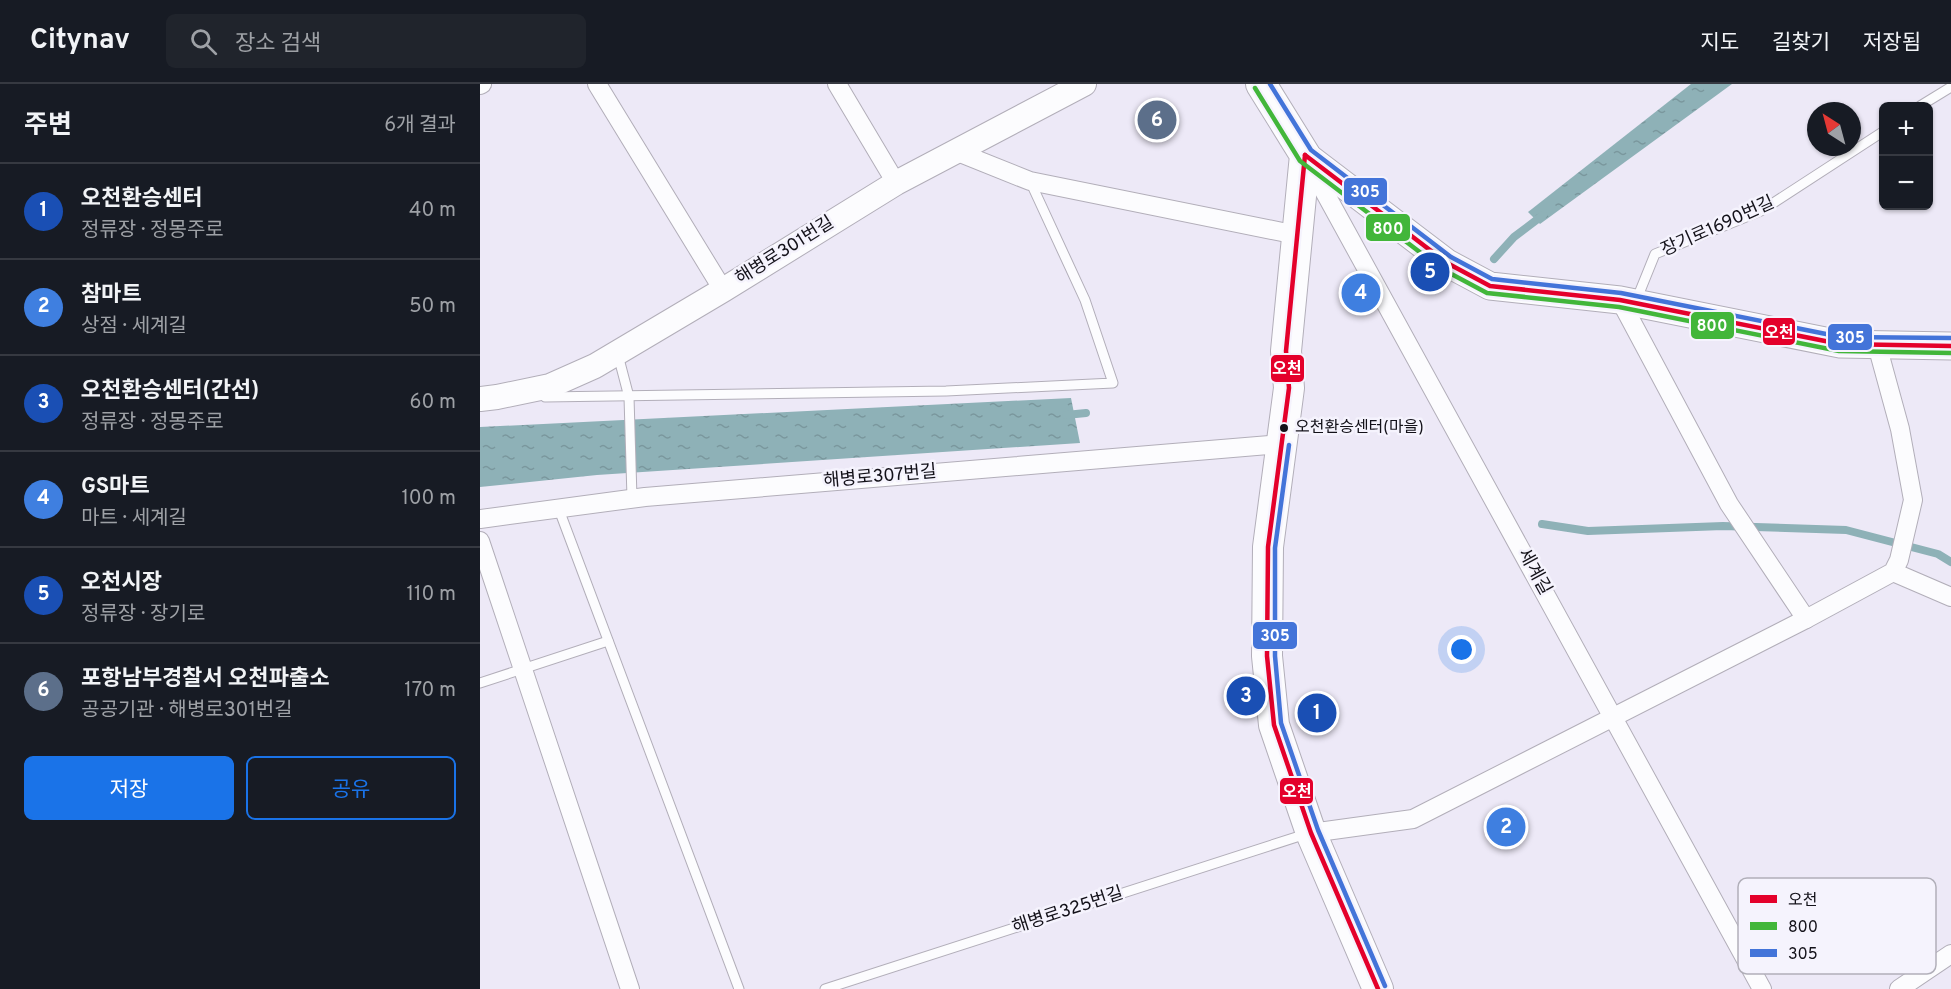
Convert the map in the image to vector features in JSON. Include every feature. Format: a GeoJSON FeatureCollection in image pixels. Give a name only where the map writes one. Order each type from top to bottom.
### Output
{"type":"FeatureCollection","features":[{"type":"Feature","properties":{"kind":"main road"},"geometry":{"type":"LineString","coordinates":[[1261,84],[1305,155],[1447,263],[1490,286],[1628,301],[1840,344],[1951,346]]}},
{"type":"Feature","properties":{"kind":"main road"},"geometry":{"type":"LineString","coordinates":[[1305,155],[1286,351],[1289,388],[1268,547],[1267,656],[1274,724],[1311,832],[1378,989]]}},
{"type":"Feature","properties":{"kind":"street"},"geometry":{"type":"LineString","coordinates":[[597,84],[723,290]]}},
{"type":"Feature","properties":{"kind":"street"},"geometry":{"type":"LineString","coordinates":[[837,84],[896,183]]}},
{"type":"Feature","properties":{"kind":"street","name":"해병로301번길"},"geometry":{"type":"LineString","coordinates":[[489,398],[550,386],[580,373],[723,290],[896,183],[1084,84]]}},
{"type":"Feature","properties":{"kind":"street"},"geometry":{"type":"LineString","coordinates":[[955,151],[1030,181],[1297,235]]}},
{"type":"Feature","properties":{"kind":"street","name":"세계길"},"geometry":{"type":"LineString","coordinates":[[1305,155],[1738,945]]}},
{"type":"Feature","properties":{"kind":"street"},"geometry":{"type":"LineString","coordinates":[[1628,301],[1729,504],[1806,619]]}},
{"type":"Feature","properties":{"kind":"street"},"geometry":{"type":"LineString","coordinates":[[1311,832],[1413,819],[1806,619],[1896,566],[1913,500],[1902,439],[1877,345]]}},
{"type":"Feature","properties":{"kind":"street","name":"해병로307번길"},"geometry":{"type":"LineString","coordinates":[[480,519],[558,507],[632,492],[1282,444]]}},
{"type":"Feature","properties":{"kind":"street"},"geometry":{"type":"LineString","coordinates":[[480,541],[630,989]]}},
{"type":"Feature","properties":{"kind":"street"},"geometry":{"type":"LineString","coordinates":[[1896,566],[1951,597]]}},
{"type":"Feature","properties":{"kind":"street"},"geometry":{"type":"LineString","coordinates":[[1936,964],[1951,954]]}},
{"type":"Feature","properties":{"kind":"street","name":"세계길"},"geometry":{"type":"LineString","coordinates":[[1754,974],[1762,989]]}},
{"type":"Feature","properties":{"kind":"street"},"geometry":{"type":"LineString","coordinates":[[1899,989],[1921,974]]}},
{"type":"Feature","properties":{"kind":"lane"},"geometry":{"type":"LineString","coordinates":[[1927,102],[1951,87]]}},
{"type":"Feature","properties":{"kind":"lane","name":"장기로1690번길"},"geometry":{"type":"LineString","coordinates":[[1628,301],[1655,254],[1761,211],[1879,134]]}},
{"type":"Feature","properties":{"kind":"lane"},"geometry":{"type":"LineString","coordinates":[[489,398],[629,400],[946,391],[1113,383],[1085,300],[1030,181]]}},
{"type":"Feature","properties":{"kind":"lane"},"geometry":{"type":"LineString","coordinates":[[617,353],[629,400],[632,492]]}},
{"type":"Feature","properties":{"kind":"lane"},"geometry":{"type":"LineString","coordinates":[[558,507],[739,989]]}},
{"type":"Feature","properties":{"kind":"lane"},"geometry":{"type":"LineString","coordinates":[[480,683],[608,641]]}},
{"type":"Feature","properties":{"kind":"lane","name":"해병로325번길"},"geometry":{"type":"LineString","coordinates":[[825,989],[1311,832]]}},
{"type":"Feature","properties":{"kind":"water"},"geometry":{"type":"Polygon","coordinates":[[[1691,84],[1732,84],[1540,224],[1528,212],[1691,84]]]}},
{"type":"Feature","properties":{"kind":"water"},"geometry":{"type":"Polygon","coordinates":[[[1071,398],[1080,443],[597,475],[480,487],[480,427],[1071,398]]]}},
{"type":"Feature","properties":{"kind":"waterway"},"geometry":{"type":"LineString","coordinates":[[1494,259],[1514,237],[1543,215]]}},
{"type":"Feature","properties":{"kind":"waterway"},"geometry":{"type":"LineString","coordinates":[[1066,415],[1086,413]]}},
{"type":"Feature","properties":{"kind":"waterway"},"geometry":{"type":"LineString","coordinates":[[1542,524],[1588,531],[1723,526],[1846,530],[1938,554],[1951,562]]}},
{"type":"Feature","properties":{"kind":"transit line","name":"305"},"geometry":{"type":"LineString","coordinates":[[1270,84],[1311,150],[1451,257],[1492,279],[1621,293],[1841,337],[1951,338]]}},
{"type":"Feature","properties":{"kind":"transit line","name":"800"},"geometry":{"type":"LineString","coordinates":[[1255,88],[1300,161],[1442,269],[1487,293],[1619,307],[1839,351],[1951,353]]}},
{"type":"Feature","properties":{"kind":"transit line","name":"오천"},"geometry":{"type":"LineString","coordinates":[[1305,155],[1286,351],[1289,388],[1268,547],[1267,656],[1274,725],[1311,833],[1378,989]]}},
{"type":"Feature","properties":{"kind":"transit line","name":"오천"},"geometry":{"type":"LineString","coordinates":[[1305,155],[1447,263],[1490,286],[1620,300],[1840,344],[1951,346]]}},
{"type":"Feature","properties":{"kind":"transit line","name":"305"},"geometry":{"type":"LineString","coordinates":[[1289,445],[1275,548],[1275,656],[1281,723],[1318,830],[1385,986]]}},
{"type":"Feature","properties":{"kind":"place","name":"포항남부경찰서 오천파출소"},"geometry":{"type":"Point","coordinates":[1157,120]}},
{"type":"Feature","properties":{"kind":"place","name":"오천시장"},"geometry":{"type":"Point","coordinates":[1430,272]}},
{"type":"Feature","properties":{"kind":"place","name":"GS마트"},"geometry":{"type":"Point","coordinates":[1361,293]}},
{"type":"Feature","properties":{"kind":"place","name":"오천환승센터(마을)"},"geometry":{"type":"Point","coordinates":[1284,428]}},
{"type":"Feature","properties":{"kind":"place","name":"오천환승센터(간선)"},"geometry":{"type":"Point","coordinates":[1246,696]}},
{"type":"Feature","properties":{"kind":"place","name":"오천환승센터"},"geometry":{"type":"Point","coordinates":[1317,713]}},
{"type":"Feature","properties":{"kind":"place","name":"참마트"},"geometry":{"type":"Point","coordinates":[1506,827]}}]}
